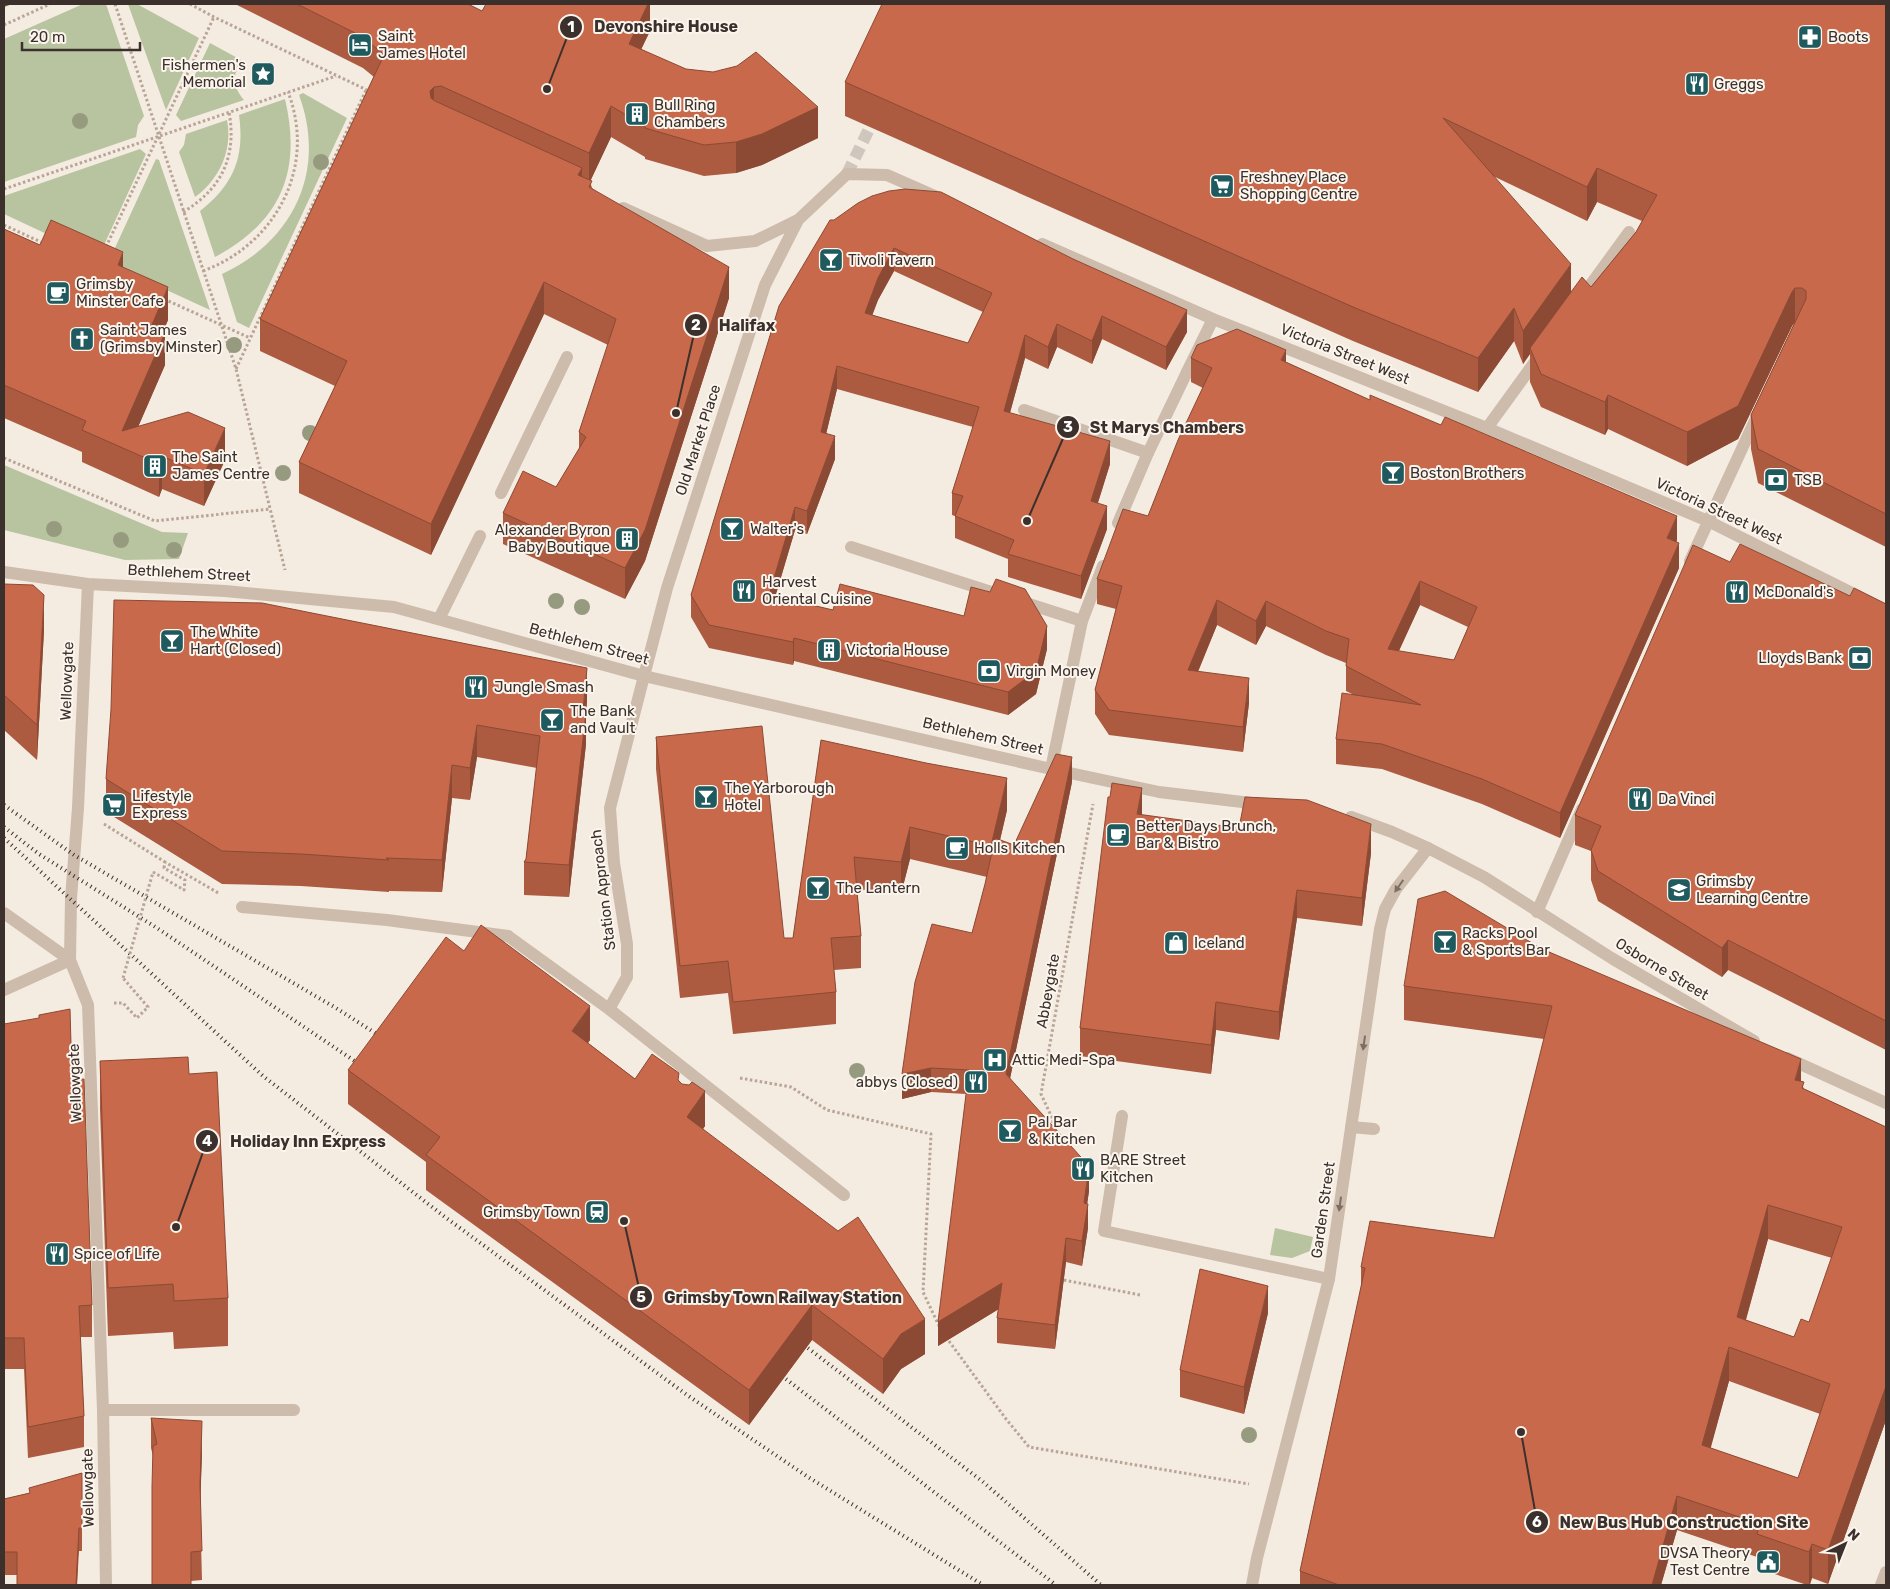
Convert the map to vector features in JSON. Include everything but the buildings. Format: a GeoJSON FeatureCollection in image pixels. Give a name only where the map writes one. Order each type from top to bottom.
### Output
{"type":"FeatureCollection","features":[{"type":"Feature","properties":{"kind":"street"},"geometry":{"type":"LineString","coordinates":[[608,202],[707,246],[756,241],[798,220],[847,174],[887,175],[950,203]]}},
{"type":"Feature","properties":{"kind":"street","name":"Old Market Place"},"geometry":{"type":"LineString","coordinates":[[644,676],[667,588],[765,285],[798,220]]}},
{"type":"Feature","properties":{"kind":"street"},"geometry":{"type":"LineString","coordinates":[[1576,305],[1629,232]]}},
{"type":"Feature","properties":{"kind":"street","name":"Victoria Street West"},"geometry":{"type":"LineString","coordinates":[[1032,239],[1213,319],[1487,428],[1708,521],[1886,610]]}},
{"type":"Feature","properties":{"kind":"street"},"geometry":{"type":"LineString","coordinates":[[1115,533],[1148,453],[1213,319]]}},
{"type":"Feature","properties":{"kind":"street"},"geometry":{"type":"LineString","coordinates":[[1487,428],[1548,344]]}},
{"type":"Feature","properties":{"kind":"street"},"geometry":{"type":"LineString","coordinates":[[501,493],[567,357]]}},
{"type":"Feature","properties":{"kind":"street"},"geometry":{"type":"LineString","coordinates":[[1686,570],[1766,399]]}},
{"type":"Feature","properties":{"kind":"street"},"geometry":{"type":"LineString","coordinates":[[1024,410],[1148,453]]}},
{"type":"Feature","properties":{"kind":"street"},"geometry":{"type":"LineString","coordinates":[[439,619],[480,536]]}},
{"type":"Feature","properties":{"kind":"street"},"geometry":{"type":"LineString","coordinates":[[851,547],[1082,621]]}},
{"type":"Feature","properties":{"kind":"street"},"geometry":{"type":"LineString","coordinates":[[1051,769],[1082,621],[1108,550]]}},
{"type":"Feature","properties":{"kind":"street","name":"Bethlehem Street"},"geometry":{"type":"LineString","coordinates":[[4,572],[88,584],[225,590],[394,607],[644,676],[1051,769],[1159,792],[1271,806]]}},
{"type":"Feature","properties":{"kind":"street","name":"Wellowgate"},"geometry":{"type":"LineString","coordinates":[[88,584],[78,808],[71,898],[70,960],[88,1005],[103,1410],[106,1585]]}},
{"type":"Feature","properties":{"kind":"street","name":"Station Approach"},"geometry":{"type":"LineString","coordinates":[[609,1009],[626,977],[627,944],[614,864],[610,808],[644,676]]}},
{"type":"Feature","properties":{"kind":"street"},"geometry":{"type":"LineString","coordinates":[[1537,912],[1588,794]]}},
{"type":"Feature","properties":{"kind":"street","name":"Osborne Street"},"geometry":{"type":"LineString","coordinates":[[1342,816],[1392,832],[1484,877],[1661,988],[1772,1050],[1886,1103]]}},
{"type":"Feature","properties":{"kind":"street","name":"Garden Street"},"geometry":{"type":"LineString","coordinates":[[1252,1585],[1329,1279],[1379,938],[1385,909],[1396,889],[1428,848]]}},
{"type":"Feature","properties":{"kind":"street"},"geometry":{"type":"LineString","coordinates":[[242,907],[387,920],[508,936],[609,1009],[844,1195]]}},
{"type":"Feature","properties":{"kind":"street"},"geometry":{"type":"LineString","coordinates":[[4,912],[70,960],[4,990]]}},
{"type":"Feature","properties":{"kind":"street"},"geometry":{"type":"LineString","coordinates":[[696,1099],[706,1085]]}},
{"type":"Feature","properties":{"kind":"street"},"geometry":{"type":"LineString","coordinates":[[1122,1116],[1104,1231],[1329,1279]]}},
{"type":"Feature","properties":{"kind":"street"},"geometry":{"type":"LineString","coordinates":[[1351,1127],[1374,1130]]}},
{"type":"Feature","properties":{"kind":"street"},"geometry":{"type":"LineString","coordinates":[[103,1410],[294,1410]]}},
{"type":"Feature","properties":{"kind":"street"},"geometry":{"type":"LineString","coordinates":[[1881,1585],[1886,1572]]}},
{"type":"Feature","properties":{"kind":"path"},"geometry":{"type":"LineString","coordinates":[[4,25],[50,4]]}},
{"type":"Feature","properties":{"kind":"path"},"geometry":{"type":"LineString","coordinates":[[115,4],[236,369],[291,597]]}},
{"type":"Feature","properties":{"kind":"path"},"geometry":{"type":"LineString","coordinates":[[190,4],[375,94]]}},
{"type":"Feature","properties":{"kind":"path"},"geometry":{"type":"LineString","coordinates":[[105,250],[214,17]]}},
{"type":"Feature","properties":{"kind":"path"},"geometry":{"type":"LineString","coordinates":[[4,189],[336,76]]}},
{"type":"Feature","properties":{"kind":"path"},"geometry":{"type":"LineString","coordinates":[[236,369],[366,90]]}},
{"type":"Feature","properties":{"kind":"path"},"geometry":{"type":"LineString","coordinates":[[203,271],[228,260],[251,243],[270,223],[284,200],[295,164],[297,146],[295,119],[288,92]]}},
{"type":"Feature","properties":{"kind":"path"},"geometry":{"type":"LineString","coordinates":[[183,212],[205,196],[221,176],[231,145],[232,132],[229,112]]}},
{"type":"Feature","properties":{"kind":"path"},"geometry":{"type":"LineString","coordinates":[[4,225],[46,245]]}},
{"type":"Feature","properties":{"kind":"path"},"geometry":{"type":"LineString","coordinates":[[159,297],[250,338]]}},
{"type":"Feature","properties":{"kind":"path"},"geometry":{"type":"LineString","coordinates":[[4,458],[156,521],[270,509]]}},
{"type":"Feature","properties":{"kind":"path","name":"Abbeygate"},"geometry":{"type":"LineString","coordinates":[[1052,1130],[1053,1120],[1041,1094],[1097,779]]}},
{"type":"Feature","properties":{"kind":"path"},"geometry":{"type":"LineString","coordinates":[[78,808],[242,907]]}},
{"type":"Feature","properties":{"kind":"path"},"geometry":{"type":"LineString","coordinates":[[123,1003],[138,1018],[148,1007],[123,978],[153,872],[184,890],[185,880],[164,868],[165,862]]}},
{"type":"Feature","properties":{"kind":"path"},"geometry":{"type":"LineString","coordinates":[[706,1085],[712,1077],[747,1078],[791,1087],[827,1110],[931,1134],[923,1292],[938,1326],[1006,1419],[1029,1447],[1276,1488]]}},
{"type":"Feature","properties":{"kind":"path"},"geometry":{"type":"LineString","coordinates":[[1050,1278],[1140,1295]]}},
{"type":"Feature","properties":{"kind":"green space"},"geometry":{"type":"Polygon","coordinates":[[[83,4],[106,4],[144,116],[138,125],[136,137],[4,182],[4,39],[83,4]]]}},
{"type":"Feature","properties":{"kind":"green space"},"geometry":{"type":"Polygon","coordinates":[[[128,4],[137,4],[199,38],[166,110],[128,4]]]}},
{"type":"Feature","properties":{"kind":"green space"},"geometry":{"type":"Polygon","coordinates":[[[210,43],[243,61],[239,66],[235,80],[240,95],[244,100],[181,121],[176,115],[210,43]]]}},
{"type":"Feature","properties":{"kind":"green space"},"geometry":{"type":"Polygon","coordinates":[[[303,93],[347,118],[249,328],[237,322],[222,274],[247,260],[268,243],[285,223],[298,200],[306,176],[309,150],[307,123],[299,95],[303,93]]]}},
{"type":"Feature","properties":{"kind":"green space"},"geometry":{"type":"Polygon","coordinates":[[[285,99],[290,125],[291,149],[288,171],[281,192],[271,211],[256,228],[238,243],[215,257],[200,211],[221,191],[234,169],[240,144],[239,115],[285,99]]]}},
{"type":"Feature","properties":{"kind":"green space"},"geometry":{"type":"Polygon","coordinates":[[[227,120],[228,142],[222,163],[211,182],[195,197],[179,152],[184,145],[186,134],[227,120]]]}},
{"type":"Feature","properties":{"kind":"green space"},"geometry":{"type":"Polygon","coordinates":[[[140,149],[146,154],[98,258],[4,214],[4,196],[140,149]]]}},
{"type":"Feature","properties":{"kind":"green space"},"geometry":{"type":"Polygon","coordinates":[[[156,159],[159,160],[210,310],[108,263],[156,159]]]}},
{"type":"Feature","properties":{"kind":"green space"},"geometry":{"type":"Polygon","coordinates":[[[4,465],[162,532],[188,533],[179,559],[125,560],[4,530],[4,465]]]}},
{"type":"Feature","properties":{"kind":"green space"},"geometry":{"type":"Polygon","coordinates":[[[1275,1228],[1313,1237],[1310,1251],[1292,1258],[1270,1255],[1275,1228]]]}},
{"type":"Feature","properties":{"kind":"tunnel"},"geometry":{"type":"LineString","coordinates":[[847,174],[878,111]]}},
{"type":"Feature","properties":{"kind":"railway"},"geometry":{"type":"LineString","coordinates":[[4,805],[74,855],[336,1008],[386,1040]]}},
{"type":"Feature","properties":{"kind":"railway"},"geometry":{"type":"LineString","coordinates":[[4,827],[39,854],[157,928],[365,1068]]}},
{"type":"Feature","properties":{"kind":"railway"},"geometry":{"type":"LineString","coordinates":[[4,838],[263,1076],[445,1217],[687,1395],[808,1477],[983,1585]]}},
{"type":"Feature","properties":{"kind":"railway"},"geometry":{"type":"LineString","coordinates":[[796,1339],[982,1481],[1101,1585]]}},
{"type":"Feature","properties":{"kind":"railway"},"geometry":{"type":"LineString","coordinates":[[774,1370],[1056,1585]]}},
{"type":"Feature","properties":{"kind":"place","name":"Boots"},"geometry":{"type":"Point","coordinates":[1810,37]}},
{"type":"Feature","properties":{"kind":"place","name":"Saint James Hotel"},"geometry":{"type":"Point","coordinates":[360,45]}},
{"type":"Feature","properties":{"kind":"place","name":"Fishermen's Memorial"},"geometry":{"type":"Point","coordinates":[263,74]}},
{"type":"Feature","properties":{"kind":"place","name":"Greggs"},"geometry":{"type":"Point","coordinates":[1697,84]}},
{"type":"Feature","properties":{"kind":"place","name":"Devonshire House"},"geometry":{"type":"Point","coordinates":[547,89]}},
{"type":"Feature","properties":{"kind":"place","name":"Bull Ring Chambers"},"geometry":{"type":"Point","coordinates":[637,114]}},
{"type":"Feature","properties":{"kind":"place","name":"Freshney Place Shopping Centre"},"geometry":{"type":"Point","coordinates":[1222,186]}},
{"type":"Feature","properties":{"kind":"place","name":"Tivoli Tavern"},"geometry":{"type":"Point","coordinates":[831,260]}},
{"type":"Feature","properties":{"kind":"place","name":"Grimsby Minster Cafe"},"geometry":{"type":"Point","coordinates":[58,293]}},
{"type":"Feature","properties":{"kind":"place","name":"Saint James (Grimsby Minster)"},"geometry":{"type":"Point","coordinates":[82,339]}},
{"type":"Feature","properties":{"kind":"place","name":"Halifax"},"geometry":{"type":"Point","coordinates":[676,413]}},
{"type":"Feature","properties":{"kind":"place","name":"The Saint James Centre"},"geometry":{"type":"Point","coordinates":[155,466]}},
{"type":"Feature","properties":{"kind":"place","name":"Boston Brothers"},"geometry":{"type":"Point","coordinates":[1393,473]}},
{"type":"Feature","properties":{"kind":"place","name":"TSB"},"geometry":{"type":"Point","coordinates":[1776,480]}},
{"type":"Feature","properties":{"kind":"place","name":"St Marys Chambers"},"geometry":{"type":"Point","coordinates":[1027,521]}},
{"type":"Feature","properties":{"kind":"place","name":"Walter's"},"geometry":{"type":"Point","coordinates":[732,529]}},
{"type":"Feature","properties":{"kind":"place","name":"Alexander Byron Baby Boutique"},"geometry":{"type":"Point","coordinates":[627,539]}},
{"type":"Feature","properties":{"kind":"place","name":"Harvest Oriental Cuisine"},"geometry":{"type":"Point","coordinates":[744,591]}},
{"type":"Feature","properties":{"kind":"place","name":"McDonald's"},"geometry":{"type":"Point","coordinates":[1737,592]}},
{"type":"Feature","properties":{"kind":"place","name":"The White Hart (Closed)"},"geometry":{"type":"Point","coordinates":[172,641]}},
{"type":"Feature","properties":{"kind":"place","name":"Victoria House"},"geometry":{"type":"Point","coordinates":[829,650]}},
{"type":"Feature","properties":{"kind":"place","name":"Lloyds Bank"},"geometry":{"type":"Point","coordinates":[1860,658]}},
{"type":"Feature","properties":{"kind":"place","name":"Virgin Money"},"geometry":{"type":"Point","coordinates":[989,671]}},
{"type":"Feature","properties":{"kind":"place","name":"Jungle Smash"},"geometry":{"type":"Point","coordinates":[476,687]}},
{"type":"Feature","properties":{"kind":"place","name":"The Bank and Vault"},"geometry":{"type":"Point","coordinates":[552,720]}},
{"type":"Feature","properties":{"kind":"place","name":"The Yarborough Hotel"},"geometry":{"type":"Point","coordinates":[706,797]}},
{"type":"Feature","properties":{"kind":"place","name":"Da Vinci"},"geometry":{"type":"Point","coordinates":[1640,799]}},
{"type":"Feature","properties":{"kind":"place","name":"Lifestyle Express"},"geometry":{"type":"Point","coordinates":[114,805]}},
{"type":"Feature","properties":{"kind":"place","name":"Better Days Brunch, Bar & Bistro"},"geometry":{"type":"Point","coordinates":[1118,835]}},
{"type":"Feature","properties":{"kind":"place","name":"Holls Kitchen"},"geometry":{"type":"Point","coordinates":[957,848]}},
{"type":"Feature","properties":{"kind":"place","name":"The Lantern"},"geometry":{"type":"Point","coordinates":[818,888]}},
{"type":"Feature","properties":{"kind":"place","name":"Grimsby Learning Centre"},"geometry":{"type":"Point","coordinates":[1679,890]}},
{"type":"Feature","properties":{"kind":"place","name":"Racks Pool & Sports Bar"},"geometry":{"type":"Point","coordinates":[1445,942]}},
{"type":"Feature","properties":{"kind":"place","name":"Iceland"},"geometry":{"type":"Point","coordinates":[1176,943]}},
{"type":"Feature","properties":{"kind":"place","name":"Attic Medi-Spa"},"geometry":{"type":"Point","coordinates":[995,1060]}},
{"type":"Feature","properties":{"kind":"place","name":"abbys (Closed)"},"geometry":{"type":"Point","coordinates":[976,1082]}},
{"type":"Feature","properties":{"kind":"place","name":"Pal Bar & Kitchen"},"geometry":{"type":"Point","coordinates":[1010,1131]}},
{"type":"Feature","properties":{"kind":"place","name":"BARE Street Kitchen"},"geometry":{"type":"Point","coordinates":[1083,1169]}},
{"type":"Feature","properties":{"kind":"place","name":"Grimsby Town"},"geometry":{"type":"Point","coordinates":[597,1212]}},
{"type":"Feature","properties":{"kind":"place","name":"Grimsby Town Railway Station"},"geometry":{"type":"Point","coordinates":[624,1221]}},
{"type":"Feature","properties":{"kind":"place","name":"Holiday Inn Express"},"geometry":{"type":"Point","coordinates":[176,1227]}},
{"type":"Feature","properties":{"kind":"place","name":"Spice of Life"},"geometry":{"type":"Point","coordinates":[57,1254]}},
{"type":"Feature","properties":{"kind":"place","name":"New Bus Hub Construction Site"},"geometry":{"type":"Point","coordinates":[1521,1432]}},
{"type":"Feature","properties":{"kind":"place","name":"DVSA Theory Test Centre"},"geometry":{"type":"Point","coordinates":[1768,1562]}}]}
